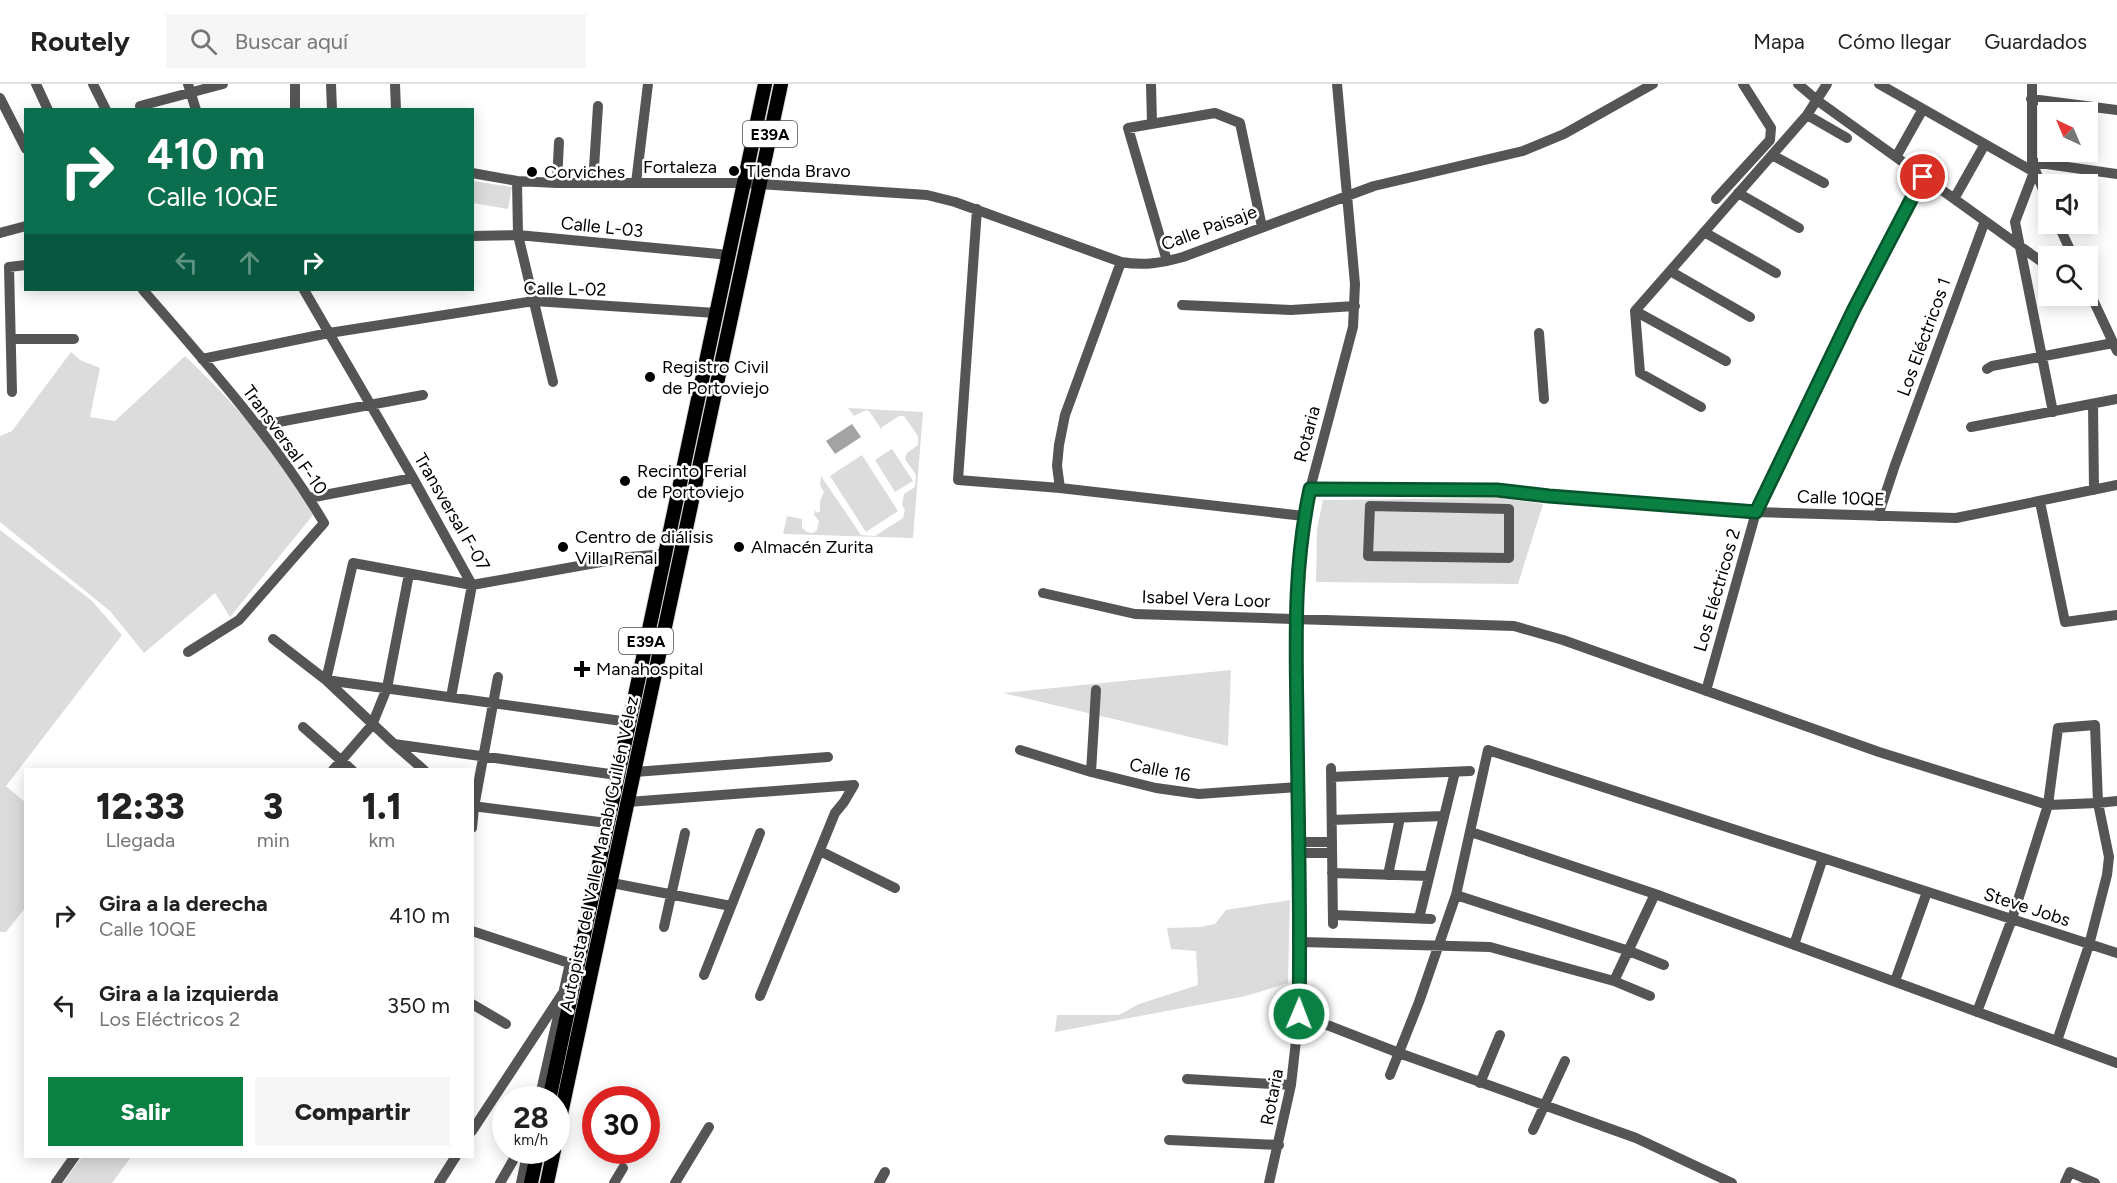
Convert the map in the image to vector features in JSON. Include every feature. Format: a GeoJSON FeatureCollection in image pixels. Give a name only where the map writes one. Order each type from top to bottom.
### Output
{"type":"FeatureCollection","features":[{"type":"Feature","properties":{"kind":"main road","name":"Autopista del Valle Manabí Guillén Vélez"},"geometry":{"type":"LineString","coordinates":[[552,1086],[574,968],[666,554],[765,84]]}},
{"type":"Feature","properties":{"kind":"main road","name":"Autopista del Valle Manabí Guillén Vélez"},"geometry":{"type":"LineString","coordinates":[[567,1086],[781,84]]}},
{"type":"Feature","properties":{"kind":"main road"},"geometry":{"type":"LineString","coordinates":[[625,741],[641,743]]}},
{"type":"Feature","properties":{"kind":"main road"},"geometry":{"type":"LineString","coordinates":[[527,1179],[533,1164]]}},
{"type":"Feature","properties":{"kind":"main road"},"geometry":{"type":"LineString","coordinates":[[547,1183],[551,1164]]}},
{"type":"Feature","properties":{"kind":"street"},"geometry":{"type":"LineString","coordinates":[[36,84],[47,108]]}},
{"type":"Feature","properties":{"kind":"street"},"geometry":{"type":"LineString","coordinates":[[93,84],[105,108]]}},
{"type":"Feature","properties":{"kind":"street"},"geometry":{"type":"LineString","coordinates":[[140,106],[189,89],[223,84]]}},
{"type":"Feature","properties":{"kind":"street"},"geometry":{"type":"LineString","coordinates":[[295,84],[295,108]]}},
{"type":"Feature","properties":{"kind":"street"},"geometry":{"type":"LineString","coordinates":[[331,84],[332,108]]}},
{"type":"Feature","properties":{"kind":"street"},"geometry":{"type":"LineString","coordinates":[[395,84],[396,108]]}},
{"type":"Feature","properties":{"kind":"street"},"geometry":{"type":"LineString","coordinates":[[636,183],[648,84]]}},
{"type":"Feature","properties":{"kind":"street"},"geometry":{"type":"LineString","coordinates":[[1151,84],[1152,123]]}},
{"type":"Feature","properties":{"kind":"street","name":"Rotaria"},"geometry":{"type":"LineString","coordinates":[[1269,1183],[1292,1085],[1299,1014],[1301,942],[1295,619],[1298,559],[1304,516],[1349,342],[1354,306],[1337,84]]}},
{"type":"Feature","properties":{"kind":"street","name":"Calle Paisaje"},"geometry":{"type":"LineString","coordinates":[[760,183],[927,195],[977,209],[1120,262],[1138,265],[1167,261],[1347,195],[1396,180],[1523,152],[1564,134],[1653,84]]}},
{"type":"Feature","properties":{"kind":"street"},"geometry":{"type":"LineString","coordinates":[[1716,199],[1772,135],[1772,128],[1743,84]]}},
{"type":"Feature","properties":{"kind":"street"},"geometry":{"type":"LineString","coordinates":[[1798,84],[1818,101],[2038,259]]}},
{"type":"Feature","properties":{"kind":"street"},"geometry":{"type":"LineString","coordinates":[[1701,407],[1640,373],[1635,311],[1807,115],[1827,84]]}},
{"type":"Feature","properties":{"kind":"street"},"geometry":{"type":"LineString","coordinates":[[2032,84],[2033,167],[2015,222],[2053,412]]}},
{"type":"Feature","properties":{"kind":"street"},"geometry":{"type":"LineString","coordinates":[[1883,85],[1985,144],[2033,167],[2117,174]]}},
{"type":"Feature","properties":{"kind":"street"},"geometry":{"type":"LineString","coordinates":[[189,89],[195,108]]}},
{"type":"Feature","properties":{"kind":"street"},"geometry":{"type":"LineString","coordinates":[[0,98],[3,111],[24,146]]}},
{"type":"Feature","properties":{"kind":"street"},"geometry":{"type":"LineString","coordinates":[[2031,99],[2117,110]]}},
{"type":"Feature","properties":{"kind":"street"},"geometry":{"type":"LineString","coordinates":[[593,183],[598,106]]}},
{"type":"Feature","properties":{"kind":"street"},"geometry":{"type":"LineString","coordinates":[[1896,157],[1923,109]]}},
{"type":"Feature","properties":{"kind":"street"},"geometry":{"type":"LineString","coordinates":[[1167,261],[1128,128],[1215,113],[1240,123],[1262,227]]}},
{"type":"Feature","properties":{"kind":"street"},"geometry":{"type":"LineString","coordinates":[[1807,115],[1847,138]]}},
{"type":"Feature","properties":{"kind":"street"},"geometry":{"type":"LineString","coordinates":[[557,183],[559,142]]}},
{"type":"Feature","properties":{"kind":"street"},"geometry":{"type":"LineString","coordinates":[[1954,199],[1985,144]]}},
{"type":"Feature","properties":{"kind":"street"},"geometry":{"type":"LineString","coordinates":[[1772,155],[1824,183]]}},
{"type":"Feature","properties":{"kind":"street"},"geometry":{"type":"LineString","coordinates":[[2033,167],[2038,179]]}},
{"type":"Feature","properties":{"kind":"street","name":"Fortaleza"},"geometry":{"type":"LineString","coordinates":[[474,173],[517,181],[557,183],[760,183]]}},
{"type":"Feature","properties":{"kind":"street","name":"Los Eléctricos 2"},"geometry":{"type":"LineString","coordinates":[[1706,691],[1756,512],[1854,309],[1923,177]]}},
{"type":"Feature","properties":{"kind":"street"},"geometry":{"type":"LineString","coordinates":[[517,181],[518,235],[553,382]]}},
{"type":"Feature","properties":{"kind":"street"},"geometry":{"type":"LineString","coordinates":[[1738,194],[1799,228]]}},
{"type":"Feature","properties":{"kind":"street"},"geometry":{"type":"LineString","coordinates":[[977,209],[958,480],[1304,516]]}},
{"type":"Feature","properties":{"kind":"street","name":"Los Eléctricos 1"},"geometry":{"type":"LineString","coordinates":[[1878,516],[1985,221]]}},
{"type":"Feature","properties":{"kind":"street"},"geometry":{"type":"LineString","coordinates":[[0,233],[24,227]]}},
{"type":"Feature","properties":{"kind":"street"},"geometry":{"type":"LineString","coordinates":[[1704,232],[1776,273]]}},
{"type":"Feature","properties":{"kind":"street","name":"Calle L-03"},"geometry":{"type":"LineString","coordinates":[[474,236],[518,235],[729,255]]}},
{"type":"Feature","properties":{"kind":"street"},"geometry":{"type":"LineString","coordinates":[[1060,489],[1057,466],[1065,416],[1120,262]]}},
{"type":"Feature","properties":{"kind":"street"},"geometry":{"type":"LineString","coordinates":[[12,392],[9,267],[24,265]]}},
{"type":"Feature","properties":{"kind":"street"},"geometry":{"type":"LineString","coordinates":[[1670,272],[1750,317]]}},
{"type":"Feature","properties":{"kind":"street","name":"Transversal F-10"},"geometry":{"type":"LineString","coordinates":[[147,291],[257,426],[309,498],[324,524],[239,620],[188,652]]}},
{"type":"Feature","properties":{"kind":"street","name":"Transversal F-07"},"geometry":{"type":"LineString","coordinates":[[305,291],[472,585],[629,557],[666,554]]}},
{"type":"Feature","properties":{"kind":"street","name":"Calle L-02"},"geometry":{"type":"LineString","coordinates":[[202,359],[329,333],[534,301],[716,313]]}},
{"type":"Feature","properties":{"kind":"street"},"geometry":{"type":"LineString","coordinates":[[1182,305],[1291,310],[1354,306]]}},
{"type":"Feature","properties":{"kind":"street"},"geometry":{"type":"LineString","coordinates":[[1987,369],[1992,366],[2042,357],[2115,347],[2096,306]]}},
{"type":"Feature","properties":{"kind":"street"},"geometry":{"type":"LineString","coordinates":[[1635,311],[1726,362]]}},
{"type":"Feature","properties":{"kind":"street"},"geometry":{"type":"LineString","coordinates":[[1539,333],[1544,399]]}},
{"type":"Feature","properties":{"kind":"street"},"geometry":{"type":"LineString","coordinates":[[11,339],[74,339]]}},
{"type":"Feature","properties":{"kind":"street"},"geometry":{"type":"LineString","coordinates":[[257,426],[423,395]]}},
{"type":"Feature","properties":{"kind":"street"},"geometry":{"type":"LineString","coordinates":[[1971,427],[2117,399]]}},
{"type":"Feature","properties":{"kind":"street"},"geometry":{"type":"LineString","coordinates":[[2093,404],[2094,490]]}},
{"type":"Feature","properties":{"kind":"street"},"geometry":{"type":"LineString","coordinates":[[309,498],[413,478]]}},
{"type":"Feature","properties":{"kind":"street","name":"Calle 10QE"},"geometry":{"type":"LineString","coordinates":[[1310,489],[1497,490],[1756,512],[1956,518],[2117,485]]}},
{"type":"Feature","properties":{"kind":"street"},"geometry":{"type":"LineString","coordinates":[[2040,502],[2065,622],[2117,615]]}},
{"type":"Feature","properties":{"kind":"street"},"geometry":{"type":"LineString","coordinates":[[1370,506],[1509,509],[1509,558],[1368,556],[1370,506]]}},
{"type":"Feature","properties":{"kind":"street"},"geometry":{"type":"LineString","coordinates":[[326,680],[353,563],[472,585],[451,697]]}},
{"type":"Feature","properties":{"kind":"street"},"geometry":{"type":"LineString","coordinates":[[335,768],[372,725],[387,688],[409,574]]}},
{"type":"Feature","properties":{"kind":"street","name":"Isabel Vera Loor"},"geometry":{"type":"LineString","coordinates":[[1043,593],[1135,614],[1514,626],[1563,640],[1879,752],[2048,805],[2117,801]]}},
{"type":"Feature","properties":{"kind":"street"},"geometry":{"type":"LineString","coordinates":[[273,639],[326,680],[372,725],[422,768]]}},
{"type":"Feature","properties":{"kind":"street"},"geometry":{"type":"LineString","coordinates":[[474,801],[498,678]]}},
{"type":"Feature","properties":{"kind":"street"},"geometry":{"type":"LineString","coordinates":[[326,680],[629,722]]}},
{"type":"Feature","properties":{"kind":"street"},"geometry":{"type":"LineString","coordinates":[[1091,772],[1096,690]]}},
{"type":"Feature","properties":{"kind":"street"},"geometry":{"type":"LineString","coordinates":[[1977,1012],[2012,919],[2048,805],[2058,728],[2095,725],[2098,803],[2109,857],[2107,875],[2089,945],[2057,1041]]}},
{"type":"Feature","properties":{"kind":"street"},"geometry":{"type":"LineString","coordinates":[[303,727],[350,768]]}},
{"type":"Feature","properties":{"kind":"street"},"geometry":{"type":"LineString","coordinates":[[394,744],[617,775]]}},
{"type":"Feature","properties":{"kind":"street","name":"Calle 16"},"geometry":{"type":"LineString","coordinates":[[1020,750],[1091,772],[1156,788],[1199,794],[1298,787]]}},
{"type":"Feature","properties":{"kind":"street","name":"Steve Jobs"},"geometry":{"type":"LineString","coordinates":[[1471,832],[1488,750],[2117,954]]}},
{"type":"Feature","properties":{"kind":"street"},"geometry":{"type":"LineString","coordinates":[[635,772],[828,757]]}},
{"type":"Feature","properties":{"kind":"street"},"geometry":{"type":"LineString","coordinates":[[1431,919],[1333,920],[1331,772],[1470,771]]}},
{"type":"Feature","properties":{"kind":"street"},"geometry":{"type":"LineString","coordinates":[[1419,918],[1455,772]]}},
{"type":"Feature","properties":{"kind":"street"},"geometry":{"type":"LineString","coordinates":[[628,802],[854,784],[835,813],[760,996]]}},
{"type":"Feature","properties":{"kind":"street"},"geometry":{"type":"LineString","coordinates":[[474,806],[607,823]]}},
{"type":"Feature","properties":{"kind":"street"},"geometry":{"type":"LineString","coordinates":[[1332,820],[1444,816]]}},
{"type":"Feature","properties":{"kind":"street"},"geometry":{"type":"LineString","coordinates":[[1388,874],[1401,819]]}},
{"type":"Feature","properties":{"kind":"street"},"geometry":{"type":"LineString","coordinates":[[1390,1075],[1419,1002],[1456,895],[1471,832],[1655,894],[2117,1063]]}},
{"type":"Feature","properties":{"kind":"street"},"geometry":{"type":"LineString","coordinates":[[664,927],[685,833]]}},
{"type":"Feature","properties":{"kind":"street"},"geometry":{"type":"LineString","coordinates":[[704,975],[760,833]]}},
{"type":"Feature","properties":{"kind":"street"},"geometry":{"type":"LineString","coordinates":[[1300,848],[1332,848]]}},
{"type":"Feature","properties":{"kind":"street"},"geometry":{"type":"LineString","coordinates":[[820,851],[895,888]]}},
{"type":"Feature","properties":{"kind":"street"},"geometry":{"type":"LineString","coordinates":[[1794,945],[1823,858]]}},
{"type":"Feature","properties":{"kind":"street"},"geometry":{"type":"LineString","coordinates":[[1332,873],[1429,876]]}},
{"type":"Feature","properties":{"kind":"street"},"geometry":{"type":"LineString","coordinates":[[612,883],[731,906]]}},
{"type":"Feature","properties":{"kind":"street"},"geometry":{"type":"LineString","coordinates":[[1895,981],[1928,892]]}},
{"type":"Feature","properties":{"kind":"street"},"geometry":{"type":"LineString","coordinates":[[1614,981],[1655,894]]}},
{"type":"Feature","properties":{"kind":"street"},"geometry":{"type":"LineString","coordinates":[[1456,895],[1629,951],[1664,965]]}},
{"type":"Feature","properties":{"kind":"street"},"geometry":{"type":"LineString","coordinates":[[474,932],[574,968],[564,989],[474,1128]]}},
{"type":"Feature","properties":{"kind":"street"},"geometry":{"type":"LineString","coordinates":[[1301,942],[1497,948],[1614,981],[1650,996]]}},
{"type":"Feature","properties":{"kind":"street"},"geometry":{"type":"LineString","coordinates":[[542,1086],[564,989]]}},
{"type":"Feature","properties":{"kind":"street"},"geometry":{"type":"LineString","coordinates":[[474,1005],[506,1024]]}},
{"type":"Feature","properties":{"kind":"street"},"geometry":{"type":"LineString","coordinates":[[1299,1014],[1480,1083],[1648,1143],[1732,1183]]}},
{"type":"Feature","properties":{"kind":"street"},"geometry":{"type":"LineString","coordinates":[[1480,1083],[1500,1035]]}},
{"type":"Feature","properties":{"kind":"street"},"geometry":{"type":"LineString","coordinates":[[1533,1130],[1566,1061]]}},
{"type":"Feature","properties":{"kind":"street"},"geometry":{"type":"LineString","coordinates":[[1187,1079],[1292,1085]]}},
{"type":"Feature","properties":{"kind":"street"},"geometry":{"type":"LineString","coordinates":[[675,1183],[709,1127]]}},
{"type":"Feature","properties":{"kind":"street"},"geometry":{"type":"LineString","coordinates":[[1169,1140],[1279,1145]]}},
{"type":"Feature","properties":{"kind":"street"},"geometry":{"type":"LineString","coordinates":[[56,1183],[74,1158]]}},
{"type":"Feature","properties":{"kind":"street"},"geometry":{"type":"LineString","coordinates":[[439,1183],[455,1158]]}},
{"type":"Feature","properties":{"kind":"street"},"geometry":{"type":"LineString","coordinates":[[500,1183],[511,1164]]}},
{"type":"Feature","properties":{"kind":"street"},"geometry":{"type":"LineString","coordinates":[[506,1172],[527,1179],[528,1164]]}},
{"type":"Feature","properties":{"kind":"street"},"geometry":{"type":"LineString","coordinates":[[614,1183],[624,1168]]}},
{"type":"Feature","properties":{"kind":"street"},"geometry":{"type":"LineString","coordinates":[[879,1183],[885,1172]]}},
{"type":"Feature","properties":{"kind":"street"},"geometry":{"type":"LineString","coordinates":[[2065,1183],[2070,1172],[2095,1183]]}},
{"type":"Feature","properties":{"kind":"shaded area"},"geometry":{"type":"Polygon","coordinates":[[[474,181],[512,187],[508,209],[474,203],[474,181]]]}},
{"type":"Feature","properties":{"kind":"shaded area"},"geometry":{"type":"Polygon","coordinates":[[[71,352],[80,360],[100,368],[90,417],[115,421],[185,356],[255,430],[286,471],[313,515],[230,617],[215,593],[144,653],[110,611],[0,522],[0,436],[12,431],[71,352]]]}},
{"type":"Feature","properties":{"kind":"shaded area"},"geometry":{"type":"Polygon","coordinates":[[[848,408],[923,412],[913,538],[783,534],[787,516],[802,519],[802,528],[807,532],[813,533],[817,530],[819,521],[814,515],[815,510],[817,513],[820,511],[820,501],[824,492],[820,485],[821,476],[861,535],[875,536],[903,518],[904,494],[915,487],[916,475],[905,459],[907,453],[918,445],[918,436],[904,416],[899,416],[882,427],[882,430],[869,411],[866,410],[854,416],[848,408]]]}},
{"type":"Feature","properties":{"kind":"shaded area"},"geometry":{"type":"Polygon","coordinates":[[[852,424],[861,437],[835,454],[826,441],[852,424]]]}},
{"type":"Feature","properties":{"kind":"shaded area"},"geometry":{"type":"Polygon","coordinates":[[[892,449],[913,481],[895,492],[875,460],[892,449]]]}},
{"type":"Feature","properties":{"kind":"shaded area"},"geometry":{"type":"Polygon","coordinates":[[[862,455],[898,511],[866,532],[830,476],[862,455]]]}},
{"type":"Feature","properties":{"kind":"shaded area"},"geometry":{"type":"Polygon","coordinates":[[[1500,498],[1543,504],[1518,584],[1316,582],[1317,529],[1323,500],[1500,498]]]}},
{"type":"Feature","properties":{"kind":"shaded area"},"geometry":{"type":"Polygon","coordinates":[[[0,530],[91,600],[122,635],[6,786],[24,801],[24,909],[6,932],[0,932],[0,530]]]}},
{"type":"Feature","properties":{"kind":"shaded area"},"geometry":{"type":"Polygon","coordinates":[[[1231,670],[1228,746],[1003,693],[1231,670]]]}},
{"type":"Feature","properties":{"kind":"shaded area"},"geometry":{"type":"Polygon","coordinates":[[[1290,900],[1288,983],[1246,996],[1055,1032],[1057,1015],[1119,1015],[1139,1004],[1198,985],[1196,951],[1171,949],[1167,928],[1215,924],[1226,910],[1290,900]]]}},
{"type":"Feature","properties":{"kind":"shaded area"},"geometry":{"type":"Polygon","coordinates":[[[81,1158],[130,1158],[112,1183],[63,1183],[81,1158]]]}},
{"type":"Feature","properties":{"kind":"place","name":"TIenda Bravo"},"geometry":{"type":"Point","coordinates":[734,171]}},
{"type":"Feature","properties":{"kind":"place","name":"Corviches"},"geometry":{"type":"Point","coordinates":[532,172]}},
{"type":"Feature","properties":{"kind":"place","name":"Registro Civil de Portoviejo"},"geometry":{"type":"Point","coordinates":[650,377]}},
{"type":"Feature","properties":{"kind":"place","name":"Recinto Ferial de Portoviejo"},"geometry":{"type":"Point","coordinates":[625,481]}},
{"type":"Feature","properties":{"kind":"place","name":"Centro de diálisis Villa Renal"},"geometry":{"type":"Point","coordinates":[563,547]}},
{"type":"Feature","properties":{"kind":"place","name":"Almacén Zurita"},"geometry":{"type":"Point","coordinates":[739,547]}},
{"type":"Feature","properties":{"kind":"place","name":"Manahospital"},"geometry":{"type":"Point","coordinates":[582,669]}},
{"type":"Feature","properties":{"kind":"route"},"geometry":{"type":"LineString","coordinates":[[1299,1014],[1301,942],[1296,599],[1301,532],[1310,489],[1497,490],[1756,512],[1854,309],[1923,177]]}}]}
